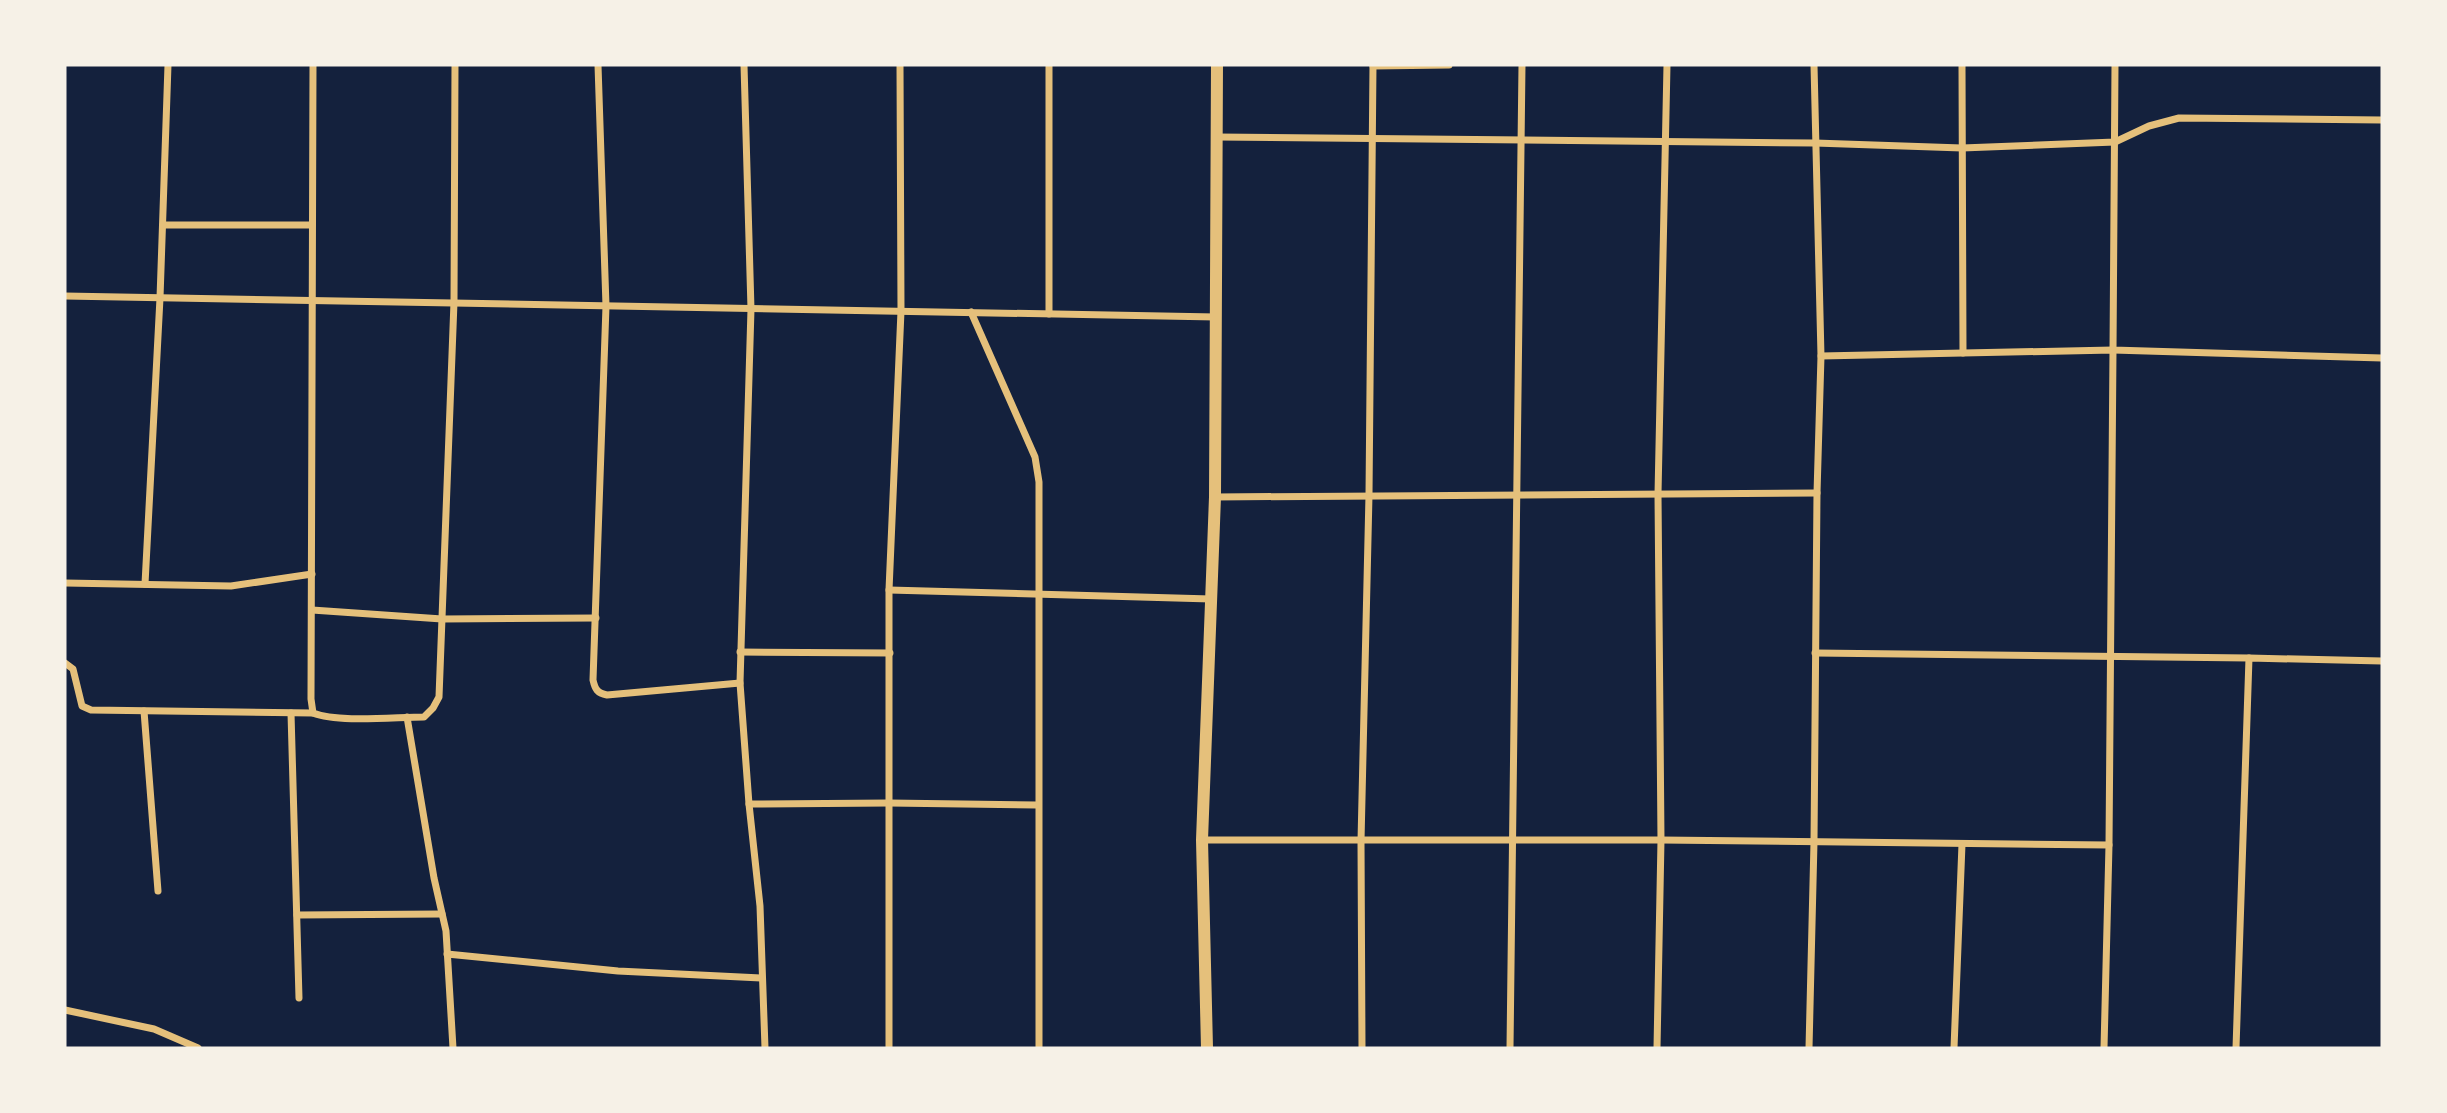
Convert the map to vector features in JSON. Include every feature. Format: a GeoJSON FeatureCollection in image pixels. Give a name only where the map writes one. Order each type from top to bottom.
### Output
{"type":"FeatureCollection","features":[{"type":"Feature","properties":{"kind":"street"},"geometry":{"type":"LineString","coordinates":[[145,584],[160,298],[167,65]]}},
{"type":"Feature","properties":{"kind":"street"},"geometry":{"type":"LineString","coordinates":[[313,65],[313,713]]}},
{"type":"Feature","properties":{"kind":"street"},"geometry":{"type":"LineString","coordinates":[[65,663],[74,669],[82,706],[91,710],[424,717],[433,708],[439,697],[454,302],[455,65]]}},
{"type":"Feature","properties":{"kind":"street"},"geometry":{"type":"LineString","coordinates":[[598,65],[606,306],[593,680],[595,689],[600,694],[607,695],[740,684]]}},
{"type":"Feature","properties":{"kind":"street"},"geometry":{"type":"LineString","coordinates":[[744,65],[751,309],[740,684],[760,906],[765,1048]]}},
{"type":"Feature","properties":{"kind":"street"},"geometry":{"type":"LineString","coordinates":[[889,1048],[889,590],[901,311],[900,65]]}},
{"type":"Feature","properties":{"kind":"street"},"geometry":{"type":"LineString","coordinates":[[1049,65],[1049,314]]}},
{"type":"Feature","properties":{"kind":"street"},"geometry":{"type":"LineString","coordinates":[[1207,1048],[1202,840],[1215,497],[1217,65]]}},
{"type":"Feature","properties":{"kind":"street"},"geometry":{"type":"LineString","coordinates":[[1362,1048],[1361,841],[1369,495],[1373,65],[1449,65]]}},
{"type":"Feature","properties":{"kind":"street"},"geometry":{"type":"LineString","coordinates":[[1510,1048],[1522,65]]}},
{"type":"Feature","properties":{"kind":"street"},"geometry":{"type":"LineString","coordinates":[[1657,1048],[1661,840],[1658,494],[1667,65]]}},
{"type":"Feature","properties":{"kind":"street"},"geometry":{"type":"LineString","coordinates":[[1809,1048],[1821,356],[1814,65]]}},
{"type":"Feature","properties":{"kind":"street"},"geometry":{"type":"LineString","coordinates":[[1962,65],[1963,353]]}},
{"type":"Feature","properties":{"kind":"street"},"geometry":{"type":"LineString","coordinates":[[2104,1048],[2109,845],[2115,65]]}},
{"type":"Feature","properties":{"kind":"street"},"geometry":{"type":"LineString","coordinates":[[1217,137],[1815,143],[1962,148],[2115,142],[2149,126],[2179,118],[2382,120]]}},
{"type":"Feature","properties":{"kind":"street"},"geometry":{"type":"LineString","coordinates":[[163,225],[312,225]]}},
{"type":"Feature","properties":{"kind":"street"},"geometry":{"type":"LineString","coordinates":[[65,296],[1216,317]]}},
{"type":"Feature","properties":{"kind":"street"},"geometry":{"type":"LineString","coordinates":[[971,312],[1035,457],[1039,482],[1039,1048]]}},
{"type":"Feature","properties":{"kind":"street"},"geometry":{"type":"LineString","coordinates":[[1821,356],[2113,350],[2382,358]]}},
{"type":"Feature","properties":{"kind":"street"},"geometry":{"type":"LineString","coordinates":[[1215,497],[1817,493]]}},
{"type":"Feature","properties":{"kind":"street"},"geometry":{"type":"LineString","coordinates":[[65,583],[230,586],[312,574]]}},
{"type":"Feature","properties":{"kind":"street"},"geometry":{"type":"LineString","coordinates":[[889,590],[1038,592],[1211,599]]}},
{"type":"Feature","properties":{"kind":"street"},"geometry":{"type":"LineString","coordinates":[[312,610],[442,619],[596,618]]}},
{"type":"Feature","properties":{"kind":"street"},"geometry":{"type":"LineString","coordinates":[[740,652],[890,653]]}},
{"type":"Feature","properties":{"kind":"street"},"geometry":{"type":"LineString","coordinates":[[1815,653],[2382,661]]}},
{"type":"Feature","properties":{"kind":"street"},"geometry":{"type":"LineString","coordinates":[[2236,1048],[2249,658]]}},
{"type":"Feature","properties":{"kind":"street"},"geometry":{"type":"LineString","coordinates":[[144,711],[158,891]]}},
{"type":"Feature","properties":{"kind":"street"},"geometry":{"type":"LineString","coordinates":[[291,713],[299,998]]}},
{"type":"Feature","properties":{"kind":"street"},"geometry":{"type":"LineString","coordinates":[[407,717],[442,914],[453,1048]]}},
{"type":"Feature","properties":{"kind":"street"},"geometry":{"type":"LineString","coordinates":[[749,804],[1037,806]]}},
{"type":"Feature","properties":{"kind":"street"},"geometry":{"type":"LineString","coordinates":[[1202,840],[1661,840],[2109,845]]}},
{"type":"Feature","properties":{"kind":"street"},"geometry":{"type":"LineString","coordinates":[[1954,1048],[1962,844]]}},
{"type":"Feature","properties":{"kind":"street"},"geometry":{"type":"LineString","coordinates":[[297,915],[442,914]]}},
{"type":"Feature","properties":{"kind":"street"},"geometry":{"type":"LineString","coordinates":[[447,954],[618,971],[761,978]]}},
{"type":"Feature","properties":{"kind":"street"},"geometry":{"type":"LineString","coordinates":[[65,1010],[154,1029],[198,1048]]}}]}
